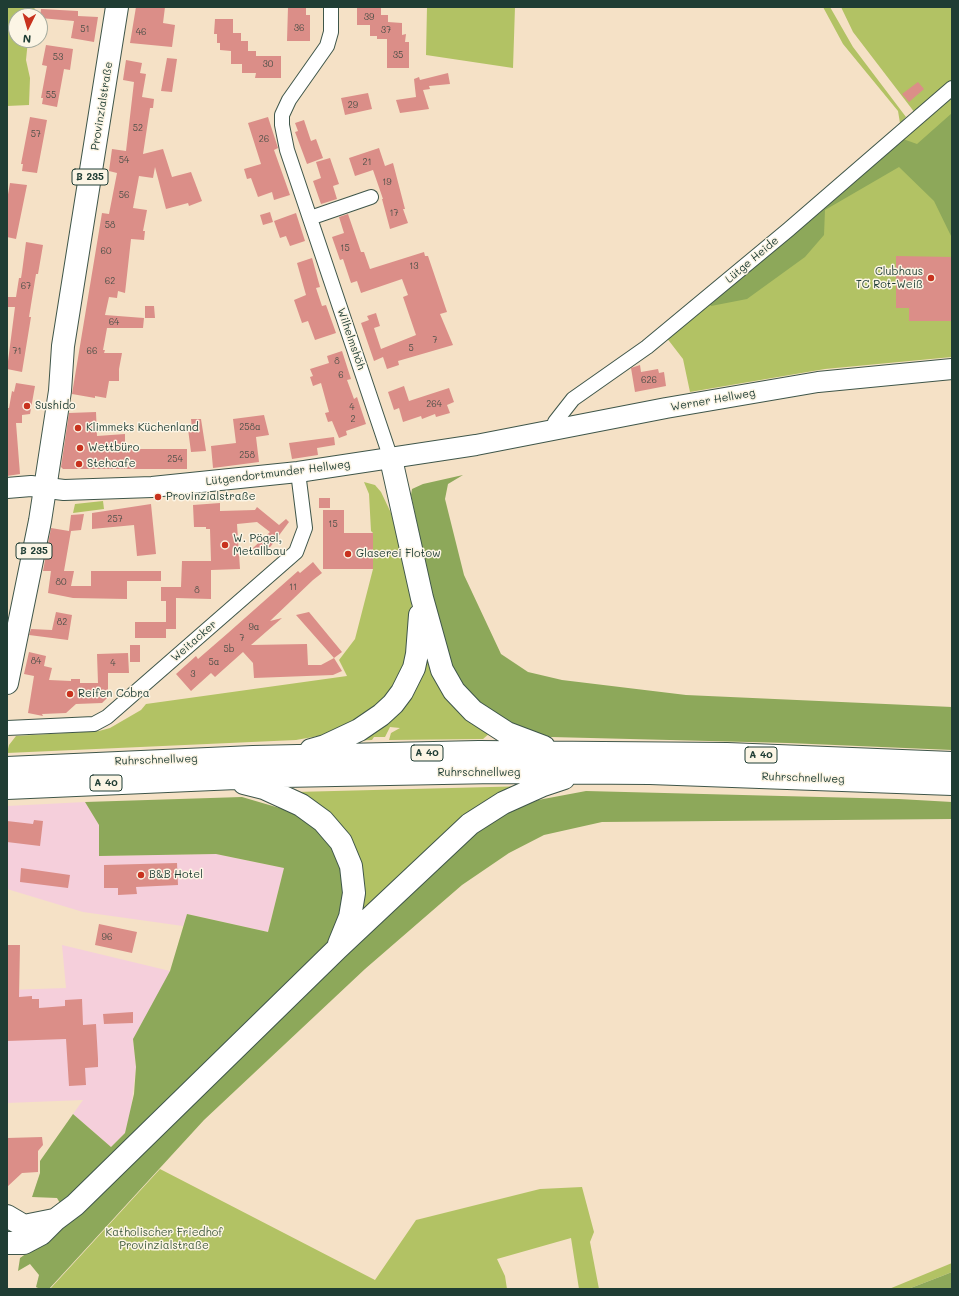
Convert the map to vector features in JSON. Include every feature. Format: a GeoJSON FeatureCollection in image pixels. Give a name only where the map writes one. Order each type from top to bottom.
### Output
{"type":"FeatureCollection","features":[{"type":"Feature","properties":{"kind":"main road","name":"Provinzialstraße"},"geometry":{"type":"LineString","coordinates":[[7,683],[40,521],[38,487],[60,391],[62,346],[118,7]]}},
{"type":"Feature","properties":{"kind":"main road","name":"Werner Hellweg"},"geometry":{"type":"LineString","coordinates":[[476,445],[818,382],[952,369]]}},
{"type":"Feature","properties":{"kind":"main road","name":"Lütgendortmunder Hellweg"},"geometry":{"type":"LineString","coordinates":[[7,488],[38,487],[64,490],[152,487],[298,472],[476,445]]}},
{"type":"Feature","properties":{"kind":"main road"},"geometry":{"type":"LineString","coordinates":[[391,459],[422,598],[442,670],[454,691],[473,711],[497,727],[521,739],[554,750],[581,752]]}},
{"type":"Feature","properties":{"kind":"main road"},"geometry":{"type":"LineString","coordinates":[[273,756],[291,754],[325,746],[359,730],[381,715],[393,704],[402,692],[414,668],[417,654],[422,598]]}},
{"type":"Feature","properties":{"kind":"main road","name":"Ruhrschnellweg"},"geometry":{"type":"LineString","coordinates":[[7,768],[273,756],[581,752],[727,754],[952,763]]}},
{"type":"Feature","properties":{"kind":"main road"},"geometry":{"type":"LineString","coordinates":[[7,1258],[14,1231],[55,1220],[75,1205],[337,949],[455,838],[503,803],[543,785],[577,776],[606,773]]}},
{"type":"Feature","properties":{"kind":"main road","name":"Ruhrschnellweg"},"geometry":{"type":"LineString","coordinates":[[7,788],[204,779],[366,774],[606,773],[793,777],[952,784]]}},
{"type":"Feature","properties":{"kind":"main road"},"geometry":{"type":"LineString","coordinates":[[204,779],[234,781],[276,793],[312,812],[333,831],[347,854],[354,880],[353,904],[337,949]]}},
{"type":"Feature","properties":{"kind":"street","name":"Wilhelmshöh"},"geometry":{"type":"LineString","coordinates":[[331,7],[331,32],[327,46],[289,100],[282,115],[282,126],[287,150],[391,459]]}},
{"type":"Feature","properties":{"kind":"street","name":"Lütge Heide"},"geometry":{"type":"LineString","coordinates":[[555,430],[555,422],[573,399],[647,347],[788,230],[952,88]]}},
{"type":"Feature","properties":{"kind":"street"},"geometry":{"type":"LineString","coordinates":[[310,218],[371,197]]}},
{"type":"Feature","properties":{"kind":"street","name":"Weitacker"},"geometry":{"type":"LineString","coordinates":[[14,728],[94,724],[107,717],[296,552],[305,528],[298,472]]}},
{"type":"Feature","properties":{"kind":"shaded area"},"geometry":{"type":"Polygon","coordinates":[[[85,802],[99,825],[99,856],[216,854],[284,868],[268,932],[187,914],[183,926],[83,912],[7,889],[7,806],[85,802]]]}},
{"type":"Feature","properties":{"kind":"shaded area"},"geometry":{"type":"Polygon","coordinates":[[[62,945],[170,971],[188,981],[143,1022],[133,1039],[136,1067],[130,1116],[125,1133],[111,1147],[73,1114],[83,1100],[7,1103],[7,990],[66,988],[62,945]]]}},
{"type":"Feature","properties":{"kind":"green space"},"geometry":{"type":"Polygon","coordinates":[[[7,7],[37,7],[8,8],[8,48],[27,48],[26,60],[30,78],[29,105],[7,106],[7,7]]]}},
{"type":"Feature","properties":{"kind":"green space"},"geometry":{"type":"Polygon","coordinates":[[[427,7],[515,7],[513,68],[426,55],[427,7]]]}},
{"type":"Feature","properties":{"kind":"green space"},"geometry":{"type":"Polygon","coordinates":[[[823,7],[830,7],[853,47],[906,117],[900,123],[898,111],[843,44],[823,7]]]}},
{"type":"Feature","properties":{"kind":"green space"},"geometry":{"type":"Polygon","coordinates":[[[841,7],[952,7],[952,81],[915,113],[853,32],[841,7]]]}},
{"type":"Feature","properties":{"kind":"green space"},"geometry":{"type":"Polygon","coordinates":[[[952,98],[952,357],[825,369],[690,392],[683,359],[666,337],[952,98]]]}},
{"type":"Feature","properties":{"kind":"green space"},"geometry":{"type":"Polygon","coordinates":[[[952,113],[952,238],[934,201],[899,167],[825,210],[824,235],[805,257],[747,299],[711,306],[708,301],[903,139],[917,144],[952,113]]]}},
{"type":"Feature","properties":{"kind":"green space"},"geometry":{"type":"Polygon","coordinates":[[[463,475],[448,484],[445,499],[464,575],[501,654],[528,672],[562,680],[686,695],[952,707],[952,750],[788,743],[551,737],[521,729],[489,715],[448,668],[411,495],[412,489],[423,484],[463,475]]]}},
{"type":"Feature","properties":{"kind":"green space"},"geometry":{"type":"Polygon","coordinates":[[[364,482],[375,485],[381,492],[391,513],[406,568],[411,595],[413,629],[405,674],[369,715],[324,735],[296,740],[7,753],[9,745],[16,736],[99,731],[110,728],[141,710],[146,704],[347,676],[339,660],[355,639],[373,569],[373,533],[371,531],[369,494],[364,482]]]}},
{"type":"Feature","properties":{"kind":"green space"},"geometry":{"type":"Polygon","coordinates":[[[103,501],[104,509],[73,513],[75,504],[103,501]]]}},
{"type":"Feature","properties":{"kind":"green space"},"geometry":{"type":"Polygon","coordinates":[[[424,654],[491,732],[483,739],[389,740],[391,733],[400,728],[390,727],[385,737],[374,737],[372,740],[344,741],[373,728],[424,654]]]}},
{"type":"Feature","properties":{"kind":"green space"},"geometry":{"type":"Polygon","coordinates":[[[530,786],[357,923],[295,792],[530,786]]]}},
{"type":"Feature","properties":{"kind":"green space"},"geometry":{"type":"Polygon","coordinates":[[[586,791],[899,799],[952,802],[952,819],[602,822],[544,835],[509,853],[462,885],[365,969],[204,1120],[49,1289],[40,1289],[36,1287],[39,1275],[30,1264],[18,1271],[20,1258],[71,1222],[57,1198],[32,1197],[40,1173],[40,1161],[73,1114],[111,1147],[125,1133],[134,1094],[136,1067],[133,1039],[170,971],[187,914],[268,932],[284,868],[216,854],[99,856],[99,825],[85,802],[242,797],[293,812],[326,834],[341,859],[346,906],[332,937],[502,815],[538,800],[586,791]]]}},
{"type":"Feature","properties":{"kind":"green space","name":"Katholischer Friedhof Provinzialstraße"},"geometry":{"type":"Polygon","coordinates":[[[160,1169],[375,1280],[416,1220],[540,1189],[582,1187],[594,1232],[590,1242],[599,1289],[579,1289],[571,1238],[497,1259],[505,1276],[507,1289],[50,1289],[160,1169]]]}},
{"type":"Feature","properties":{"kind":"green space"},"geometry":{"type":"Polygon","coordinates":[[[952,1263],[952,1272],[908,1289],[889,1289],[952,1263]]]}},
{"type":"Feature","properties":{"kind":"green space"},"geometry":{"type":"Polygon","coordinates":[[[952,1272],[952,1289],[908,1289],[942,1276],[952,1272]]]}},
{"type":"Feature","properties":{"kind":"building"},"geometry":{"type":"Polygon","coordinates":[[[136,7],[165,7],[163,23],[175,25],[172,47],[130,43],[136,7]]]}},
{"type":"Feature","properties":{"kind":"building"},"geometry":{"type":"Polygon","coordinates":[[[288,7],[306,7],[306,15],[310,15],[310,41],[287,41],[288,7]]]}},
{"type":"Feature","properties":{"kind":"building"},"geometry":{"type":"Polygon","coordinates":[[[357,7],[381,8],[381,15],[388,15],[388,22],[402,23],[402,35],[406,34],[405,42],[409,42],[409,68],[387,68],[387,39],[377,39],[377,36],[370,36],[370,25],[357,25],[357,7]]]}},
{"type":"Feature","properties":{"kind":"building"},"geometry":{"type":"Polygon","coordinates":[[[48,9],[78,11],[78,16],[98,17],[94,42],[71,38],[74,21],[48,19],[48,9]]]}},
{"type":"Feature","properties":{"kind":"building"},"geometry":{"type":"Polygon","coordinates":[[[215,19],[233,19],[233,33],[241,33],[241,41],[248,41],[248,51],[256,51],[256,56],[281,56],[281,78],[255,78],[256,73],[242,73],[242,64],[231,64],[231,51],[220,50],[220,43],[217,43],[217,34],[214,34],[215,19]]]}},
{"type":"Feature","properties":{"kind":"building"},"geometry":{"type":"Polygon","coordinates":[[[48,45],[73,49],[70,70],[64,69],[57,107],[42,104],[43,98],[41,98],[47,66],[42,65],[45,48],[48,48],[48,45]]]}},
{"type":"Feature","properties":{"kind":"building"},"geometry":{"type":"Polygon","coordinates":[[[167,58],[177,59],[172,92],[161,91],[167,58]]]}},
{"type":"Feature","properties":{"kind":"building"},"geometry":{"type":"Polygon","coordinates":[[[126,60],[142,63],[140,73],[146,74],[142,97],[154,99],[153,108],[150,108],[143,154],[163,149],[172,177],[191,172],[202,201],[189,206],[188,203],[166,209],[155,167],[153,178],[139,176],[133,208],[147,210],[143,231],[145,231],[144,240],[131,239],[125,293],[118,291],[117,298],[109,297],[105,315],[144,318],[143,328],[107,328],[103,350],[105,350],[104,353],[122,353],[119,369],[119,381],[109,381],[106,398],[95,396],[95,398],[72,394],[102,213],[109,214],[117,173],[109,171],[112,149],[126,151],[134,82],[123,80],[126,60]]]}},
{"type":"Feature","properties":{"kind":"building"},"geometry":{"type":"Polygon","coordinates":[[[448,73],[450,84],[429,86],[430,89],[423,90],[429,109],[400,113],[396,100],[416,97],[414,79],[419,77],[420,80],[448,73]]]}},
{"type":"Feature","properties":{"kind":"building"},"geometry":{"type":"Polygon","coordinates":[[[918,82],[924,89],[909,102],[902,94],[918,82]]]}},
{"type":"Feature","properties":{"kind":"building"},"geometry":{"type":"Polygon","coordinates":[[[368,93],[372,109],[345,115],[341,98],[368,93]]]}},
{"type":"Feature","properties":{"kind":"building"},"geometry":{"type":"Polygon","coordinates":[[[30,117],[47,120],[37,173],[22,171],[23,164],[21,164],[30,117]]]}},
{"type":"Feature","properties":{"kind":"building"},"geometry":{"type":"Polygon","coordinates":[[[268,117],[278,148],[274,150],[290,195],[274,200],[272,192],[258,197],[251,178],[247,179],[244,169],[261,164],[248,123],[268,117]]]}},
{"type":"Feature","properties":{"kind":"building"},"geometry":{"type":"Polygon","coordinates":[[[304,120],[311,141],[316,139],[323,158],[307,164],[295,132],[298,131],[295,123],[304,120]]]}},
{"type":"Feature","properties":{"kind":"building"},"geometry":{"type":"Polygon","coordinates":[[[379,148],[385,166],[393,163],[405,209],[403,209],[408,223],[390,229],[383,199],[373,170],[355,176],[349,158],[379,148]]]}},
{"type":"Feature","properties":{"kind":"building"},"geometry":{"type":"Polygon","coordinates":[[[330,158],[339,184],[333,186],[337,199],[321,204],[313,181],[321,178],[316,162],[330,158]]]}},
{"type":"Feature","properties":{"kind":"building"},"geometry":{"type":"Polygon","coordinates":[[[10,183],[27,185],[16,239],[7,237],[7,200],[10,183]]]}},
{"type":"Feature","properties":{"kind":"building"},"geometry":{"type":"Polygon","coordinates":[[[270,212],[273,222],[263,225],[260,215],[270,212]]]}},
{"type":"Feature","properties":{"kind":"building"},"geometry":{"type":"Polygon","coordinates":[[[296,213],[305,241],[290,246],[286,236],[280,238],[274,221],[296,213]]]}},
{"type":"Feature","properties":{"kind":"building"},"geometry":{"type":"Polygon","coordinates":[[[348,214],[361,252],[364,252],[370,269],[424,252],[425,256],[428,256],[447,312],[440,314],[453,345],[398,361],[399,365],[387,369],[383,357],[374,361],[361,323],[369,320],[367,316],[376,313],[380,326],[374,328],[381,349],[416,335],[403,297],[408,295],[402,279],[361,293],[357,281],[351,283],[343,259],[340,260],[332,237],[344,233],[339,217],[348,214]]]}},
{"type":"Feature","properties":{"kind":"building"},"geometry":{"type":"Polygon","coordinates":[[[26,242],[43,245],[38,274],[36,274],[22,372],[7,369],[15,307],[7,307],[7,297],[16,297],[19,278],[21,278],[26,242]]]}},
{"type":"Feature","properties":{"kind":"building","name":"Clubhaus TC Rot-Weiß"},"geometry":{"type":"Polygon","coordinates":[[[896,256],[952,257],[952,321],[909,321],[909,308],[896,308],[896,256]]]}},
{"type":"Feature","properties":{"kind":"building"},"geometry":{"type":"Polygon","coordinates":[[[312,258],[320,287],[316,288],[322,306],[326,305],[336,333],[315,340],[308,321],[302,323],[294,300],[306,295],[297,263],[312,258]]]}},
{"type":"Feature","properties":{"kind":"building"},"geometry":{"type":"Polygon","coordinates":[[[145,306],[154,306],[155,318],[145,318],[145,306]]]}},
{"type":"Feature","properties":{"kind":"building"},"geometry":{"type":"Polygon","coordinates":[[[342,351],[351,379],[347,380],[354,399],[357,397],[366,424],[346,431],[347,435],[339,438],[332,421],[328,422],[325,413],[329,412],[321,383],[313,386],[310,377],[313,376],[310,369],[329,363],[327,356],[342,351]]]}},
{"type":"Feature","properties":{"kind":"building"},"geometry":{"type":"Polygon","coordinates":[[[640,365],[641,372],[658,369],[659,373],[664,372],[666,386],[635,392],[631,368],[640,365]]]}},
{"type":"Feature","properties":{"kind":"building"},"geometry":{"type":"Polygon","coordinates":[[[16,383],[35,386],[30,414],[22,415],[22,423],[16,423],[20,474],[7,476],[7,408],[9,408],[12,391],[14,392],[16,383]]]}},
{"type":"Feature","properties":{"kind":"building"},"geometry":{"type":"Polygon","coordinates":[[[404,386],[409,401],[449,388],[454,402],[447,405],[450,413],[436,417],[435,414],[422,419],[421,416],[403,422],[399,408],[394,410],[388,392],[404,386]]]}},
{"type":"Feature","properties":{"kind":"building"},"geometry":{"type":"Polygon","coordinates":[[[96,412],[97,436],[125,434],[125,447],[131,447],[131,449],[187,449],[187,469],[63,469],[61,467],[69,413],[96,412]]]}},
{"type":"Feature","properties":{"kind":"building"},"geometry":{"type":"Polygon","coordinates":[[[264,415],[269,435],[256,437],[259,462],[213,468],[211,446],[236,443],[233,419],[264,415]]]}},
{"type":"Feature","properties":{"kind":"building"},"geometry":{"type":"Polygon","coordinates":[[[191,419],[201,419],[206,451],[191,452],[188,429],[192,429],[191,419]]]}},
{"type":"Feature","properties":{"kind":"building"},"geometry":{"type":"Polygon","coordinates":[[[334,437],[335,445],[317,448],[318,455],[292,459],[289,443],[334,437]]]}},
{"type":"Feature","properties":{"kind":"building"},"geometry":{"type":"Polygon","coordinates":[[[319,498],[330,498],[330,508],[319,508],[319,498]]]}},
{"type":"Feature","properties":{"kind":"building"},"geometry":{"type":"Polygon","coordinates":[[[220,503],[220,511],[255,510],[257,507],[279,525],[286,519],[289,522],[271,546],[260,556],[253,548],[270,532],[257,522],[237,524],[240,569],[211,570],[211,599],[176,598],[176,629],[166,629],[166,638],[135,638],[135,622],[166,622],[166,601],[161,601],[161,587],[181,587],[182,561],[211,561],[210,529],[206,529],[206,527],[194,527],[193,505],[220,503]]]}},
{"type":"Feature","properties":{"kind":"building"},"geometry":{"type":"Polygon","coordinates":[[[151,504],[156,554],[137,556],[134,525],[92,529],[92,513],[151,504]]]}},
{"type":"Feature","properties":{"kind":"building","name":"Glaserei Flotow"},"geometry":{"type":"Polygon","coordinates":[[[323,510],[344,510],[344,533],[373,533],[373,569],[323,569],[323,510]]]}},
{"type":"Feature","properties":{"kind":"building"},"geometry":{"type":"Polygon","coordinates":[[[84,514],[81,530],[71,531],[64,571],[74,571],[71,586],[91,586],[91,571],[161,571],[161,581],[127,581],[127,599],[73,598],[48,593],[51,571],[43,571],[51,528],[69,531],[71,515],[84,514]]]}},
{"type":"Feature","properties":{"kind":"building"},"geometry":{"type":"Polygon","coordinates":[[[313,562],[322,573],[270,621],[282,618],[251,645],[307,644],[308,665],[321,665],[334,658],[342,671],[333,675],[254,678],[253,663],[243,652],[215,677],[211,673],[191,691],[176,674],[196,656],[198,659],[298,571],[300,573],[313,562]]]}},
{"type":"Feature","properties":{"kind":"building"},"geometry":{"type":"Polygon","coordinates":[[[56,612],[72,615],[68,640],[29,635],[31,629],[52,630],[56,612]]]}},
{"type":"Feature","properties":{"kind":"building"},"geometry":{"type":"Polygon","coordinates":[[[309,612],[342,652],[334,658],[296,615],[309,612]]]}},
{"type":"Feature","properties":{"kind":"building"},"geometry":{"type":"Polygon","coordinates":[[[130,645],[140,645],[140,662],[130,662],[130,645]]]}},
{"type":"Feature","properties":{"kind":"building"},"geometry":{"type":"Polygon","coordinates":[[[29,652],[46,656],[44,666],[52,668],[49,680],[71,681],[71,679],[80,679],[80,683],[98,683],[97,654],[128,653],[129,673],[108,673],[108,697],[102,703],[76,704],[66,713],[42,714],[43,716],[28,713],[34,676],[24,674],[29,652]]]}},
{"type":"Feature","properties":{"kind":"building"},"geometry":{"type":"Polygon","coordinates":[[[34,820],[43,821],[40,846],[7,842],[7,821],[33,824],[34,820]]]}},
{"type":"Feature","properties":{"kind":"building","name":"B&B Hotel"},"geometry":{"type":"Polygon","coordinates":[[[177,863],[178,885],[136,887],[137,894],[118,895],[118,888],[104,888],[104,865],[177,863]]]}},
{"type":"Feature","properties":{"kind":"building"},"geometry":{"type":"Polygon","coordinates":[[[21,868],[70,875],[68,888],[20,882],[21,868]]]}},
{"type":"Feature","properties":{"kind":"building"},"geometry":{"type":"Polygon","coordinates":[[[99,924],[137,932],[132,953],[95,945],[99,924]]]}},
{"type":"Feature","properties":{"kind":"building"},"geometry":{"type":"Polygon","coordinates":[[[7,945],[20,945],[19,997],[32,996],[32,999],[39,999],[39,1008],[65,1006],[65,1000],[82,999],[83,1025],[96,1024],[98,1059],[98,1067],[85,1068],[86,1085],[69,1086],[66,1039],[7,1041],[7,945]]]}},
{"type":"Feature","properties":{"kind":"building"},"geometry":{"type":"Polygon","coordinates":[[[133,1012],[133,1023],[104,1024],[103,1014],[133,1012]]]}},
{"type":"Feature","properties":{"kind":"building"},"geometry":{"type":"Polygon","coordinates":[[[42,1137],[43,1145],[38,1151],[38,1172],[22,1173],[7,1187],[7,1138],[42,1137]]]}},
{"type":"Feature","properties":{"kind":"place","name":"Clubhaus TC Rot-Weiß"},"geometry":{"type":"Point","coordinates":[931,278]}},
{"type":"Feature","properties":{"kind":"place","name":"Sushido"},"geometry":{"type":"Point","coordinates":[27,406]}},
{"type":"Feature","properties":{"kind":"place","name":"Klimmeks Küchenland"},"geometry":{"type":"Point","coordinates":[78,428]}},
{"type":"Feature","properties":{"kind":"place","name":"Wettbüro"},"geometry":{"type":"Point","coordinates":[80,448]}},
{"type":"Feature","properties":{"kind":"place","name":"Stehcafe"},"geometry":{"type":"Point","coordinates":[79,464]}},
{"type":"Feature","properties":{"kind":"place","name":"Provinzialstraße"},"geometry":{"type":"Point","coordinates":[158,497]}},
{"type":"Feature","properties":{"kind":"place","name":"W. Pögel, Metallbau"},"geometry":{"type":"Point","coordinates":[225,545]}},
{"type":"Feature","properties":{"kind":"place","name":"Glaserei Flotow"},"geometry":{"type":"Point","coordinates":[348,554]}},
{"type":"Feature","properties":{"kind":"place","name":"Reifen Cobra"},"geometry":{"type":"Point","coordinates":[70,694]}},
{"type":"Feature","properties":{"kind":"place","name":"B&B Hotel"},"geometry":{"type":"Point","coordinates":[141,875]}}]}
